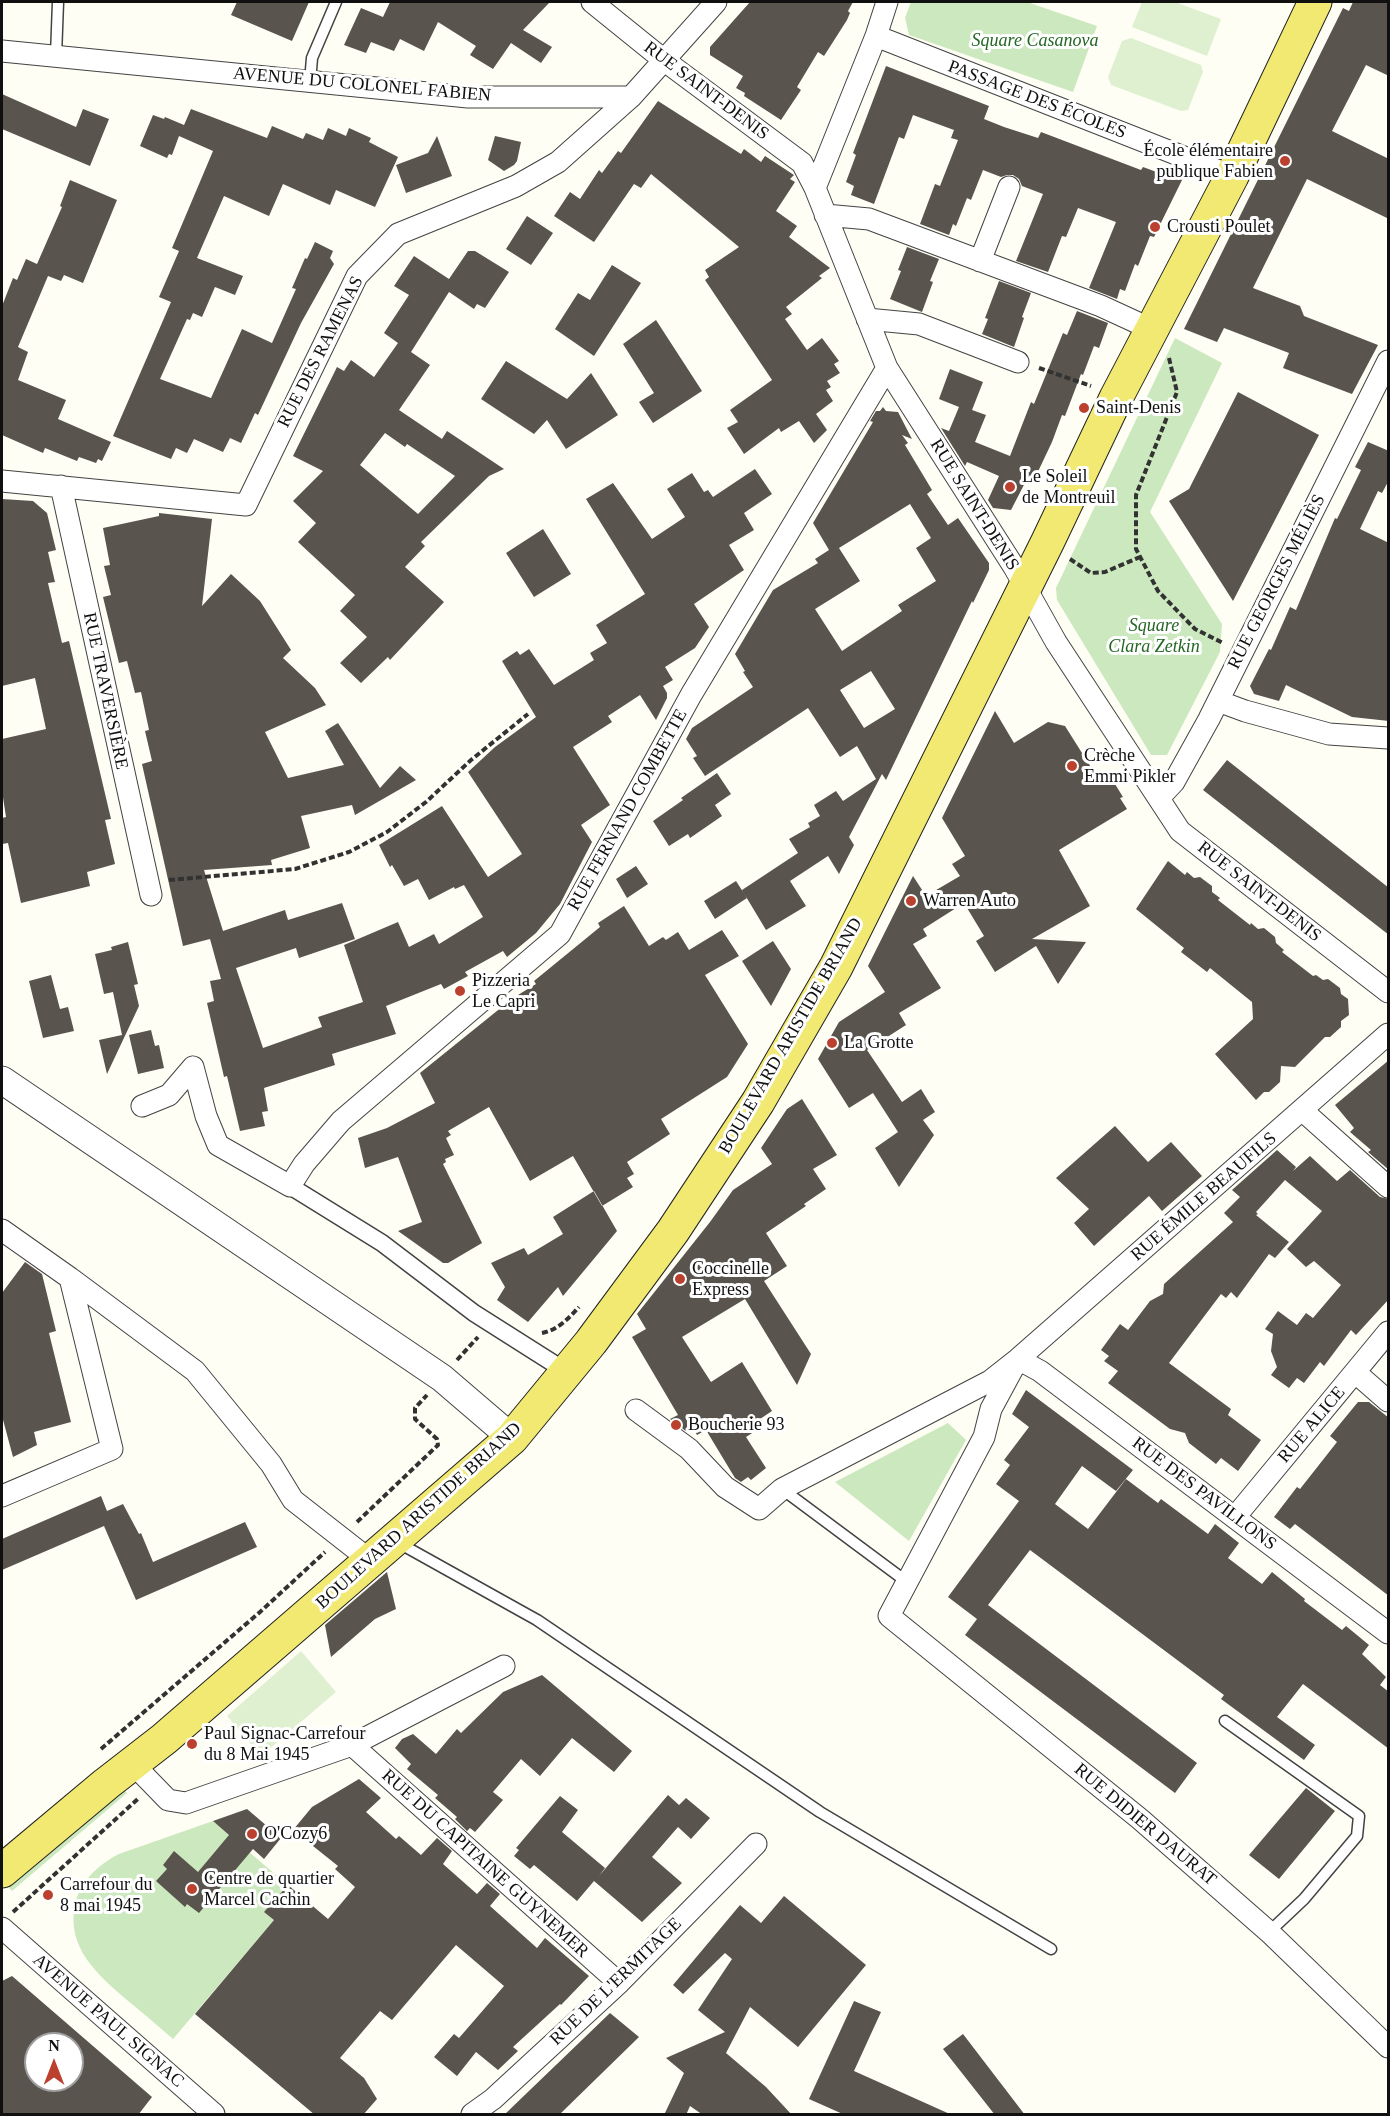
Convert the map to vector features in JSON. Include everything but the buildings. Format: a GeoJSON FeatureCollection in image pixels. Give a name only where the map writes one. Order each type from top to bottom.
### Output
{"type":"FeatureCollection","features":[{"type":"Feature","properties":{"kind":"main road","name":"BOULEVARD ARISTIDE BRIAND"},"geometry":{"type":"LineString","coordinates":[[2,1871],[133,1764],[512,1438],[567,1372],[673,1232],[758,1102],[836,967],[1116,398],[1232,176],[1315,2]]}},
{"type":"Feature","properties":{"kind":"street","name":"RUE SAINT-DENIS"},"geometry":{"type":"LineString","coordinates":[[592,2],[664,61],[802,163],[815,188],[887,368],[1025,587],[1056,642],[1180,831],[1389,992]]}},
{"type":"Feature","properties":{"kind":"street"},"geometry":{"type":"LineString","coordinates":[[631,98],[716,2]]}},
{"type":"Feature","properties":{"kind":"street"},"geometry":{"type":"LineString","coordinates":[[815,188],[876,36],[887,2]]}},
{"type":"Feature","properties":{"kind":"street","name":"PASSAGE DES ÉCOLES"},"geometry":{"type":"LineString","coordinates":[[876,36],[1232,176]]}},
{"type":"Feature","properties":{"kind":"street","name":"AVENUE DU COLONEL FABIEN"},"geometry":{"type":"LineString","coordinates":[[2,51],[468,98],[631,98]]}},
{"type":"Feature","properties":{"kind":"street","name":"RUE DES RAMENAS"},"geometry":{"type":"LineString","coordinates":[[2,481],[246,505],[357,276],[398,234],[506,190],[558,162],[631,98]]}},
{"type":"Feature","properties":{"kind":"street"},"geometry":{"type":"LineString","coordinates":[[981,261],[1009,187]]}},
{"type":"Feature","properties":{"kind":"street"},"geometry":{"type":"LineString","coordinates":[[825,215],[869,219],[1101,306],[1154,323]]}},
{"type":"Feature","properties":{"kind":"street"},"geometry":{"type":"LineString","coordinates":[[867,319],[919,324],[1018,362]]}},
{"type":"Feature","properties":{"kind":"street","name":"RUE GEORGES MÉLIÈS"},"geometry":{"type":"LineString","coordinates":[[1159,798],[1174,782],[1218,700],[1389,361]]}},
{"type":"Feature","properties":{"kind":"street","name":"RUE FERNAND COMBETTE"},"geometry":{"type":"LineString","coordinates":[[290,1186],[304,1164],[341,1121],[560,934],[691,695],[887,368]]}},
{"type":"Feature","properties":{"kind":"street","name":"RUE TRAVERSIÈRE"},"geometry":{"type":"LineString","coordinates":[[61,486],[149,889]]}},
{"type":"Feature","properties":{"kind":"street"},"geometry":{"type":"LineString","coordinates":[[1218,700],[1245,711],[1329,734],[1389,738]]}},
{"type":"Feature","properties":{"kind":"street","name":"RUE ÉMILE BEAUFILS"},"geometry":{"type":"LineString","coordinates":[[636,1410],[689,1449],[725,1487],[759,1509],[783,1489],[990,1380],[1018,1359],[1389,1034]]}},
{"type":"Feature","properties":{"kind":"street"},"geometry":{"type":"LineString","coordinates":[[142,1106],[169,1095],[193,1067],[206,1116],[218,1145],[382,1243],[474,1313],[567,1372]]}},
{"type":"Feature","properties":{"kind":"street"},"geometry":{"type":"LineString","coordinates":[[2,1080],[442,1378],[512,1438]]}},
{"type":"Feature","properties":{"kind":"street"},"geometry":{"type":"LineString","coordinates":[[1303,1110],[1389,1187]]}},
{"type":"Feature","properties":{"kind":"street"},"geometry":{"type":"LineString","coordinates":[[2,1230],[195,1371],[271,1464],[293,1500],[340,1538],[382,1550]]}},
{"type":"Feature","properties":{"kind":"street"},"geometry":{"type":"LineString","coordinates":[[2,1496],[112,1449],[70,1278]]}},
{"type":"Feature","properties":{"kind":"street","name":"RUE ALICE"},"geometry":{"type":"LineString","coordinates":[[1235,1516],[1389,1332]]}},
{"type":"Feature","properties":{"kind":"street","name":"RUE ÉMILE BEAUFILS"},"geometry":{"type":"LineString","coordinates":[[889,1616],[984,1437],[991,1409],[1018,1359]]}},
{"type":"Feature","properties":{"kind":"street","name":"RUE DES PAVILLONS"},"geometry":{"type":"LineString","coordinates":[[1018,1359],[1040,1371],[1389,1633]]}},
{"type":"Feature","properties":{"kind":"street"},"geometry":{"type":"LineString","coordinates":[[1356,1373],[1389,1401]]}},
{"type":"Feature","properties":{"kind":"street","name":"RUE DIDIER DAURAT"},"geometry":{"type":"LineString","coordinates":[[889,1616],[1140,1819],[1269,1932],[1389,2047]]}},
{"type":"Feature","properties":{"kind":"street"},"geometry":{"type":"LineString","coordinates":[[133,1764],[168,1800],[186,1803],[352,1745],[504,1666]]}},
{"type":"Feature","properties":{"kind":"street","name":"RUE DU CAPITAINE GUYNEMER"},"geometry":{"type":"LineString","coordinates":[[352,1745],[619,1983]]}},
{"type":"Feature","properties":{"kind":"street","name":"RUE DE L'ERMITAGE"},"geometry":{"type":"LineString","coordinates":[[472,2115],[493,2099],[619,1983],[756,1844]]}},
{"type":"Feature","properties":{"kind":"street","name":"AVENUE PAUL SIGNAC"},"geometry":{"type":"LineString","coordinates":[[7,1920],[214,2115]]}},
{"type":"Feature","properties":{"kind":"lane"},"geometry":{"type":"LineString","coordinates":[[56,56],[58,2]]}},
{"type":"Feature","properties":{"kind":"lane"},"geometry":{"type":"LineString","coordinates":[[310,82],[312,58],[336,2]]}},
{"type":"Feature","properties":{"kind":"lane"},"geometry":{"type":"LineString","coordinates":[[783,1489],[907,1582]]}},
{"type":"Feature","properties":{"kind":"lane"},"geometry":{"type":"LineString","coordinates":[[382,1550],[537,1620],[820,1812],[1051,1949]]}},
{"type":"Feature","properties":{"kind":"lane"},"geometry":{"type":"LineString","coordinates":[[1224,1722],[1359,1816],[1357,1836],[1304,1899],[1269,1932]]}},
{"type":"Feature","properties":{"kind":"path"},"geometry":{"type":"LineString","coordinates":[[1154,323],[1177,393],[1136,495],[1136,549],[1158,591],[1195,629],[1221,643],[1244,647]]}},
{"type":"Feature","properties":{"kind":"path"},"geometry":{"type":"LineString","coordinates":[[1018,362],[1078,381],[1116,398]]}},
{"type":"Feature","properties":{"kind":"path"},"geometry":{"type":"LineString","coordinates":[[1069,559],[1091,573],[1105,573],[1140,557]]}},
{"type":"Feature","properties":{"kind":"path"},"geometry":{"type":"LineString","coordinates":[[149,889],[295,869],[349,852],[387,832],[528,714]]}},
{"type":"Feature","properties":{"kind":"path"},"geometry":{"type":"LineString","coordinates":[[541,1333],[549,1332],[564,1323],[587,1300]]}},
{"type":"Feature","properties":{"kind":"path"},"geometry":{"type":"LineString","coordinates":[[95,1754],[260,1612],[438,1445],[437,1439],[415,1419],[415,1408],[490,1323]]}},
{"type":"Feature","properties":{"kind":"path"},"geometry":{"type":"LineString","coordinates":[[7,1920],[142,1795]]}},
{"type":"Feature","properties":{"kind":"green space","name":"Square Casanova"},"geometry":{"type":"Polygon","coordinates":[[[911,2],[1027,2],[1097,26],[1073,92],[909,35],[905,18],[911,2]]]}},
{"type":"Feature","properties":{"kind":"green space"},"geometry":{"type":"Polygon","coordinates":[[[1142,2],[1175,2],[1221,19],[1207,56],[1132,27],[1142,2]]]}},
{"type":"Feature","properties":{"kind":"green space"},"geometry":{"type":"Polygon","coordinates":[[[1131,38],[1201,65],[1203,72],[1188,110],[1181,111],[1111,85],[1108,77],[1122,41],[1131,38]]]}},
{"type":"Feature","properties":{"kind":"green space","name":"Square Clara Zetkin"},"geometry":{"type":"Polygon","coordinates":[[[1175,338],[1222,363],[1150,512],[1222,624],[1220,652],[1167,755],[1151,755],[1057,600],[1056,588],[1175,338]]]}},
{"type":"Feature","properties":{"kind":"green space"},"geometry":{"type":"Polygon","coordinates":[[[948,1423],[966,1440],[909,1541],[835,1482],[948,1423]]]}},
{"type":"Feature","properties":{"kind":"green space"},"geometry":{"type":"Polygon","coordinates":[[[301,1651],[336,1692],[261,1756],[227,1716],[301,1651]]]}},
{"type":"Feature","properties":{"kind":"green space"},"geometry":{"type":"Polygon","coordinates":[[[120,1785],[127,1793],[12,1891],[4,1882],[120,1785]]]}},
{"type":"Feature","properties":{"kind":"green space"},"geometry":{"type":"Polygon","coordinates":[[[213,1821],[297,1893],[173,2039],[95,1970],[80,1947],[75,1934],[73,1920],[75,1905],[77,1896],[86,1881],[111,1858],[213,1821]]]}},
{"type":"Feature","properties":{"kind":"place","name":"École élémentaire publique Fabien"},"geometry":{"type":"Point","coordinates":[1285,161]}},
{"type":"Feature","properties":{"kind":"place","name":"Crousti Poulet"},"geometry":{"type":"Point","coordinates":[1155,227]}},
{"type":"Feature","properties":{"kind":"place","name":"Saint-Denis"},"geometry":{"type":"Point","coordinates":[1084,408]}},
{"type":"Feature","properties":{"kind":"place","name":"Le Soleil de Montreuil"},"geometry":{"type":"Point","coordinates":[1010,487]}},
{"type":"Feature","properties":{"kind":"place","name":"Crèche Emmi Pikler"},"geometry":{"type":"Point","coordinates":[1072,766]}},
{"type":"Feature","properties":{"kind":"place","name":"Warren Auto"},"geometry":{"type":"Point","coordinates":[911,901]}},
{"type":"Feature","properties":{"kind":"place","name":"Pizzeria Le Capri"},"geometry":{"type":"Point","coordinates":[460,991]}},
{"type":"Feature","properties":{"kind":"place","name":"La Grotte"},"geometry":{"type":"Point","coordinates":[832,1043]}},
{"type":"Feature","properties":{"kind":"place","name":"Coccinelle Express"},"geometry":{"type":"Point","coordinates":[680,1279]}},
{"type":"Feature","properties":{"kind":"place","name":"Boucherie 93"},"geometry":{"type":"Point","coordinates":[676,1425]}},
{"type":"Feature","properties":{"kind":"place","name":"Paul Signac-Carrefour du 8 Mai 1945"},"geometry":{"type":"Point","coordinates":[192,1744]}},
{"type":"Feature","properties":{"kind":"place","name":"O'Cozy6"},"geometry":{"type":"Point","coordinates":[252,1834]}},
{"type":"Feature","properties":{"kind":"place","name":"Centre de quartier Marcel Cachin"},"geometry":{"type":"Point","coordinates":[192,1889]}},
{"type":"Feature","properties":{"kind":"place","name":"Carrefour du 8 mai 1945"},"geometry":{"type":"Point","coordinates":[48,1895]}}]}
